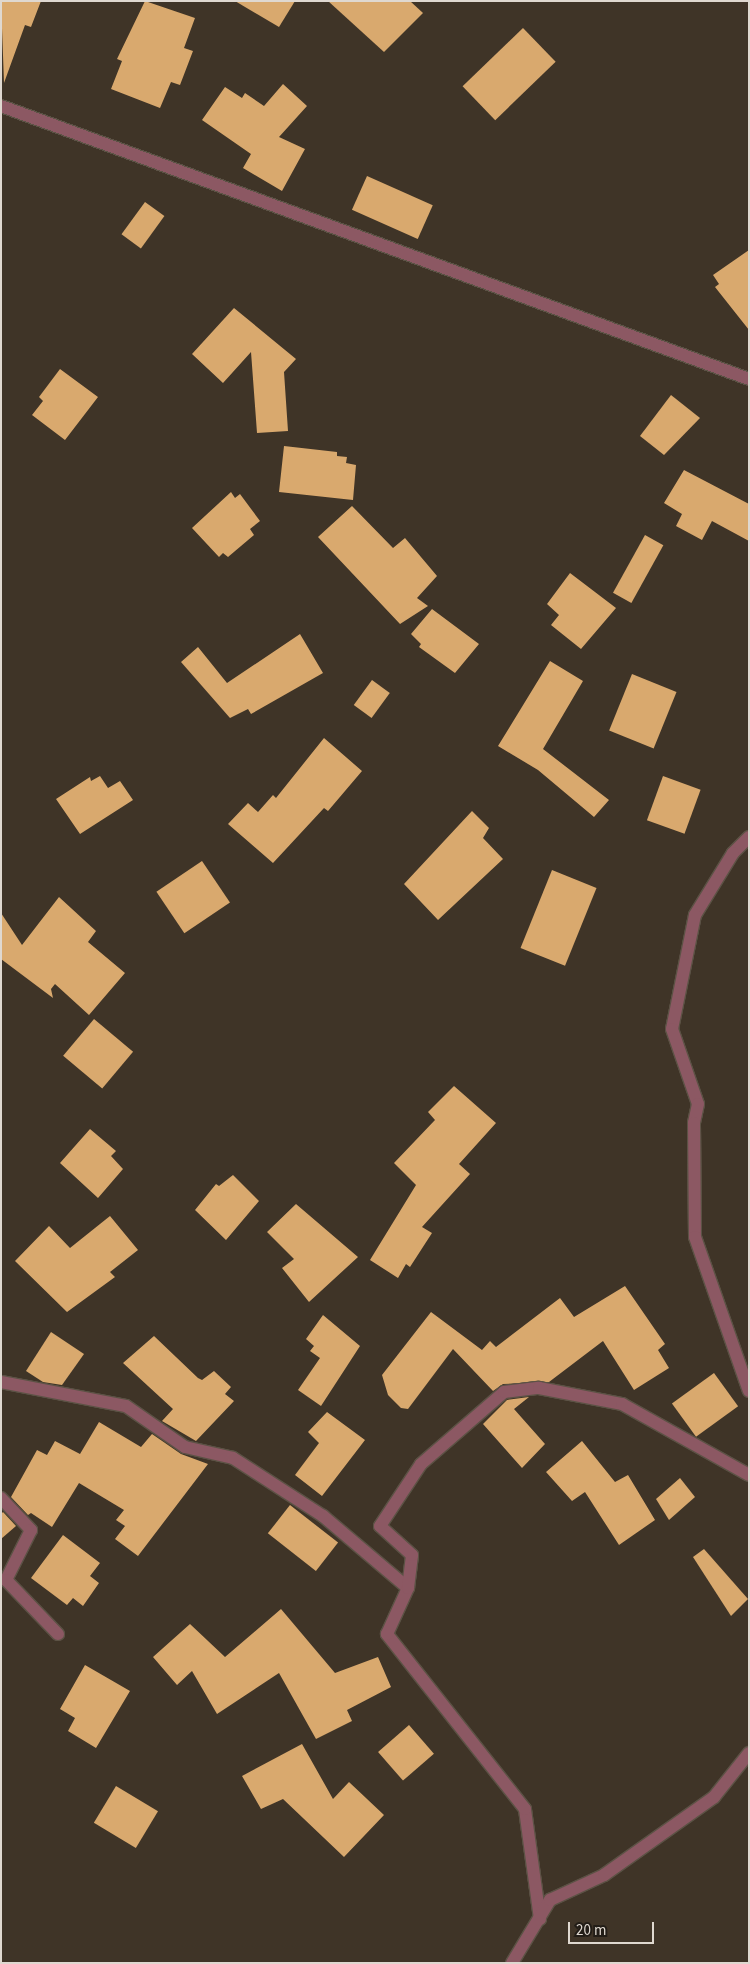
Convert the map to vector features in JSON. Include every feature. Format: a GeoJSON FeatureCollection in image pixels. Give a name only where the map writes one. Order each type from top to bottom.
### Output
{"type":"FeatureCollection","features":[{"type":"Feature","properties":{"kind":"street"},"geometry":{"type":"LineString","coordinates":[[1,106],[749,379]]}},
{"type":"Feature","properties":{"kind":"street"},"geometry":{"type":"LineString","coordinates":[[749,837],[732,853],[696,915],[672,1029],[698,1104],[694,1123],[695,1237],[749,1391]]}},
{"type":"Feature","properties":{"kind":"street"},"geometry":{"type":"LineString","coordinates":[[1,1382],[126,1406],[185,1447],[233,1458],[324,1516],[408,1588]]}},
{"type":"Feature","properties":{"kind":"street"},"geometry":{"type":"LineString","coordinates":[[540,1919],[524,1809],[387,1634],[408,1588],[412,1556],[380,1526],[421,1464],[504,1392],[539,1388],[622,1404],[749,1475]]}},
{"type":"Feature","properties":{"kind":"street"},"geometry":{"type":"LineString","coordinates":[[1,1498],[32,1530],[6,1580],[58,1634]]}},
{"type":"Feature","properties":{"kind":"street"},"geometry":{"type":"LineString","coordinates":[[512,1963],[550,1900],[604,1875],[714,1797],[749,1753]]}},
{"type":"Feature","properties":{"kind":"building"},"geometry":{"type":"Polygon","coordinates":[[[1,1],[41,1],[31,27],[25,25],[4,83],[1,1]]]}},
{"type":"Feature","properties":{"kind":"building"},"geometry":{"type":"Polygon","coordinates":[[[145,1],[195,18],[184,48],[193,51],[180,85],[171,82],[160,108],[111,89],[122,61],[117,59],[145,1]]]}},
{"type":"Feature","properties":{"kind":"building"},"geometry":{"type":"Polygon","coordinates":[[[235,1],[295,1],[279,27],[235,1]]]}},
{"type":"Feature","properties":{"kind":"building"},"geometry":{"type":"Polygon","coordinates":[[[328,1],[410,1],[423,13],[384,52],[328,1]]]}},
{"type":"Feature","properties":{"kind":"building"},"geometry":{"type":"Polygon","coordinates":[[[523,28],[556,62],[495,120],[463,86],[523,28]]]}},
{"type":"Feature","properties":{"kind":"building"},"geometry":{"type":"Polygon","coordinates":[[[283,84],[307,106],[279,137],[305,149],[282,191],[243,168],[251,154],[202,120],[225,87],[242,98],[245,93],[264,106],[283,84]]]}},
{"type":"Feature","properties":{"kind":"building"},"geometry":{"type":"Polygon","coordinates":[[[367,176],[433,205],[418,239],[352,210],[367,176]]]}},
{"type":"Feature","properties":{"kind":"building"},"geometry":{"type":"Polygon","coordinates":[[[145,202],[164,216],[141,248],[121,234],[145,202]]]}},
{"type":"Feature","properties":{"kind":"building"},"geometry":{"type":"Polygon","coordinates":[[[749,250],[749,330],[715,287],[719,284],[713,275],[749,250]]]}},
{"type":"Feature","properties":{"kind":"building"},"geometry":{"type":"Polygon","coordinates":[[[234,308],[296,359],[284,372],[288,431],[257,433],[251,352],[223,383],[192,354],[234,308]]]}},
{"type":"Feature","properties":{"kind":"building"},"geometry":{"type":"Polygon","coordinates":[[[60,369],[98,397],[65,440],[32,415],[43,401],[39,397],[60,369]]]}},
{"type":"Feature","properties":{"kind":"building"},"geometry":{"type":"Polygon","coordinates":[[[671,395],[700,418],[664,455],[640,436],[671,395]]]}},
{"type":"Feature","properties":{"kind":"building"},"geometry":{"type":"Polygon","coordinates":[[[284,446],[337,452],[337,456],[347,457],[346,463],[356,465],[353,500],[279,492],[284,446]]]}},
{"type":"Feature","properties":{"kind":"building"},"geometry":{"type":"Polygon","coordinates":[[[684,470],[749,504],[749,541],[712,521],[702,540],[676,526],[682,514],[664,503],[684,470]]]}},
{"type":"Feature","properties":{"kind":"building"},"geometry":{"type":"Polygon","coordinates":[[[231,492],[235,498],[240,494],[260,521],[250,529],[254,535],[228,557],[223,553],[219,557],[192,528],[231,492]]]}},
{"type":"Feature","properties":{"kind":"building"},"geometry":{"type":"Polygon","coordinates":[[[352,506],[393,548],[405,538],[437,576],[417,598],[428,606],[400,624],[318,537],[352,506]]]}},
{"type":"Feature","properties":{"kind":"building"},"geometry":{"type":"Polygon","coordinates":[[[645,535],[663,545],[631,603],[613,593],[645,535]]]}},
{"type":"Feature","properties":{"kind":"building"},"geometry":{"type":"Polygon","coordinates":[[[570,573],[616,608],[581,649],[551,625],[559,615],[547,604],[570,573]]]}},
{"type":"Feature","properties":{"kind":"building"},"geometry":{"type":"Polygon","coordinates":[[[432,609],[479,644],[455,673],[419,647],[421,644],[411,634],[432,609]]]}},
{"type":"Feature","properties":{"kind":"building"},"geometry":{"type":"Polygon","coordinates":[[[300,634],[323,673],[251,714],[248,709],[230,718],[181,662],[198,647],[227,683],[300,634]]]}},
{"type":"Feature","properties":{"kind":"building"},"geometry":{"type":"Polygon","coordinates":[[[550,661],[583,681],[543,749],[609,800],[594,817],[538,770],[498,746],[550,661]]]}},
{"type":"Feature","properties":{"kind":"building"},"geometry":{"type":"Polygon","coordinates":[[[632,674],[677,692],[654,749],[609,731],[632,674]]]}},
{"type":"Feature","properties":{"kind":"building"},"geometry":{"type":"Polygon","coordinates":[[[372,680],[390,693],[372,718],[354,705],[372,680]]]}},
{"type":"Feature","properties":{"kind":"building"},"geometry":{"type":"Polygon","coordinates":[[[324,738],[362,771],[328,811],[324,808],[273,863],[228,824],[248,803],[258,812],[273,795],[276,798],[324,738]]]}},
{"type":"Feature","properties":{"kind":"building"},"geometry":{"type":"Polygon","coordinates":[[[100,776],[108,788],[120,781],[133,800],[80,834],[56,799],[90,777],[91,781],[100,776]]]}},
{"type":"Feature","properties":{"kind":"building"},"geometry":{"type":"Polygon","coordinates":[[[663,776],[701,790],[685,834],[647,820],[663,776]]]}},
{"type":"Feature","properties":{"kind":"building"},"geometry":{"type":"Polygon","coordinates":[[[472,811],[489,828],[483,838],[503,859],[438,920],[404,884],[472,811]]]}},
{"type":"Feature","properties":{"kind":"building"},"geometry":{"type":"Polygon","coordinates":[[[202,861],[230,902],[184,933],[156,892],[202,861]]]}},
{"type":"Feature","properties":{"kind":"building"},"geometry":{"type":"Polygon","coordinates":[[[552,870],[597,888],[565,966],[521,948],[552,870]]]}},
{"type":"Feature","properties":{"kind":"building"},"geometry":{"type":"Polygon","coordinates":[[[59,897],[96,931],[88,942],[125,973],[89,1015],[55,984],[51,989],[53,998],[1,959],[1,913],[22,945],[59,897]]]}},
{"type":"Feature","properties":{"kind":"building"},"geometry":{"type":"Polygon","coordinates":[[[94,1019],[133,1052],[102,1089],[63,1056],[94,1019]]]}},
{"type":"Feature","properties":{"kind":"building"},"geometry":{"type":"Polygon","coordinates":[[[454,1086],[496,1123],[459,1164],[470,1174],[422,1227],[432,1233],[410,1267],[406,1264],[398,1278],[370,1260],[416,1185],[394,1163],[435,1120],[428,1112],[454,1086]]]}},
{"type":"Feature","properties":{"kind":"building"},"geometry":{"type":"Polygon","coordinates":[[[90,1129],[116,1151],[111,1156],[123,1169],[98,1198],[60,1163],[90,1129]]]}},
{"type":"Feature","properties":{"kind":"building"},"geometry":{"type":"Polygon","coordinates":[[[233,1175],[259,1201],[226,1240],[195,1210],[216,1184],[219,1186],[233,1175]]]}},
{"type":"Feature","properties":{"kind":"building"},"geometry":{"type":"Polygon","coordinates":[[[296,1204],[358,1257],[309,1302],[282,1268],[294,1259],[267,1232],[296,1204]]]}},
{"type":"Feature","properties":{"kind":"building"},"geometry":{"type":"Polygon","coordinates":[[[110,1216],[138,1250],[110,1272],[115,1277],[67,1312],[15,1261],[49,1226],[70,1248],[110,1216]]]}},
{"type":"Feature","properties":{"kind":"building"},"geometry":{"type":"Polygon","coordinates":[[[625,1286],[665,1344],[658,1350],[669,1368],[634,1390],[603,1341],[549,1382],[503,1384],[493,1391],[453,1349],[408,1409],[401,1408],[388,1395],[382,1375],[431,1312],[482,1350],[490,1341],[496,1347],[560,1298],[574,1317],[625,1286]]]}},
{"type":"Feature","properties":{"kind":"building"},"geometry":{"type":"Polygon","coordinates":[[[323,1315],[360,1346],[321,1406],[298,1390],[320,1358],[310,1351],[314,1346],[306,1339],[323,1315]]]}},
{"type":"Feature","properties":{"kind":"building"},"geometry":{"type":"Polygon","coordinates":[[[51,1332],[84,1354],[62,1385],[43,1382],[26,1371],[51,1332]]]}},
{"type":"Feature","properties":{"kind":"building"},"geometry":{"type":"Polygon","coordinates":[[[154,1336],[198,1378],[202,1380],[214,1371],[231,1387],[225,1394],[234,1401],[196,1441],[162,1421],[173,1409],[123,1363],[154,1336]]]}},
{"type":"Feature","properties":{"kind":"building"},"geometry":{"type":"Polygon","coordinates":[[[714,1373],[738,1406],[696,1437],[672,1404],[714,1373]]]}},
{"type":"Feature","properties":{"kind":"building"},"geometry":{"type":"Polygon","coordinates":[[[529,1397],[514,1409],[545,1444],[522,1468],[483,1424],[507,1400],[529,1397]]]}},
{"type":"Feature","properties":{"kind":"building"},"geometry":{"type":"Polygon","coordinates":[[[327,1412],[365,1440],[322,1496],[295,1475],[319,1443],[308,1432],[327,1412]]]}},
{"type":"Feature","properties":{"kind":"building"},"geometry":{"type":"Polygon","coordinates":[[[99,1422],[141,1447],[152,1434],[181,1454],[208,1464],[138,1556],[115,1539],[125,1526],[116,1520],[124,1510],[79,1483],[52,1527],[31,1513],[28,1515],[11,1497],[37,1450],[47,1455],[55,1441],[80,1454],[99,1422]]]}},
{"type":"Feature","properties":{"kind":"building"},"geometry":{"type":"Polygon","coordinates":[[[582,1441],[615,1482],[628,1475],[655,1520],[619,1545],[585,1492],[572,1501],[546,1472],[582,1441]]]}},
{"type":"Feature","properties":{"kind":"building"},"geometry":{"type":"Polygon","coordinates":[[[680,1478],[695,1497],[669,1520],[656,1499],[680,1478]]]}},
{"type":"Feature","properties":{"kind":"building"},"geometry":{"type":"Polygon","coordinates":[[[290,1505],[338,1543],[316,1571],[268,1533],[290,1505]]]}},
{"type":"Feature","properties":{"kind":"building"},"geometry":{"type":"Polygon","coordinates":[[[3,1512],[16,1526],[1,1539],[1,1514],[3,1512]]]}},
{"type":"Feature","properties":{"kind":"building"},"geometry":{"type":"Polygon","coordinates":[[[63,1535],[100,1563],[90,1576],[99,1583],[83,1606],[73,1598],[67,1605],[31,1578],[63,1535]]]}},
{"type":"Feature","properties":{"kind":"building"},"geometry":{"type":"Polygon","coordinates":[[[704,1549],[748,1599],[731,1616],[693,1557],[704,1549]]]}},
{"type":"Feature","properties":{"kind":"building"},"geometry":{"type":"Polygon","coordinates":[[[281,1609],[335,1673],[378,1657],[391,1687],[347,1710],[352,1721],[316,1739],[279,1673],[217,1714],[192,1671],[177,1685],[153,1657],[190,1624],[225,1657],[281,1609]]]}},
{"type":"Feature","properties":{"kind":"building"},"geometry":{"type":"Polygon","coordinates":[[[85,1665],[130,1691],[96,1748],[68,1731],[75,1718],[60,1709],[85,1665]]]}},
{"type":"Feature","properties":{"kind":"building"},"geometry":{"type":"Polygon","coordinates":[[[409,1725],[434,1754],[403,1781],[378,1752],[409,1725]]]}},
{"type":"Feature","properties":{"kind":"building"},"geometry":{"type":"Polygon","coordinates":[[[302,1744],[333,1799],[349,1782],[384,1815],[344,1857],[283,1799],[261,1809],[242,1776],[302,1744]]]}},
{"type":"Feature","properties":{"kind":"building"},"geometry":{"type":"Polygon","coordinates":[[[116,1786],[158,1811],[136,1848],[94,1823],[116,1786]]]}}]}
